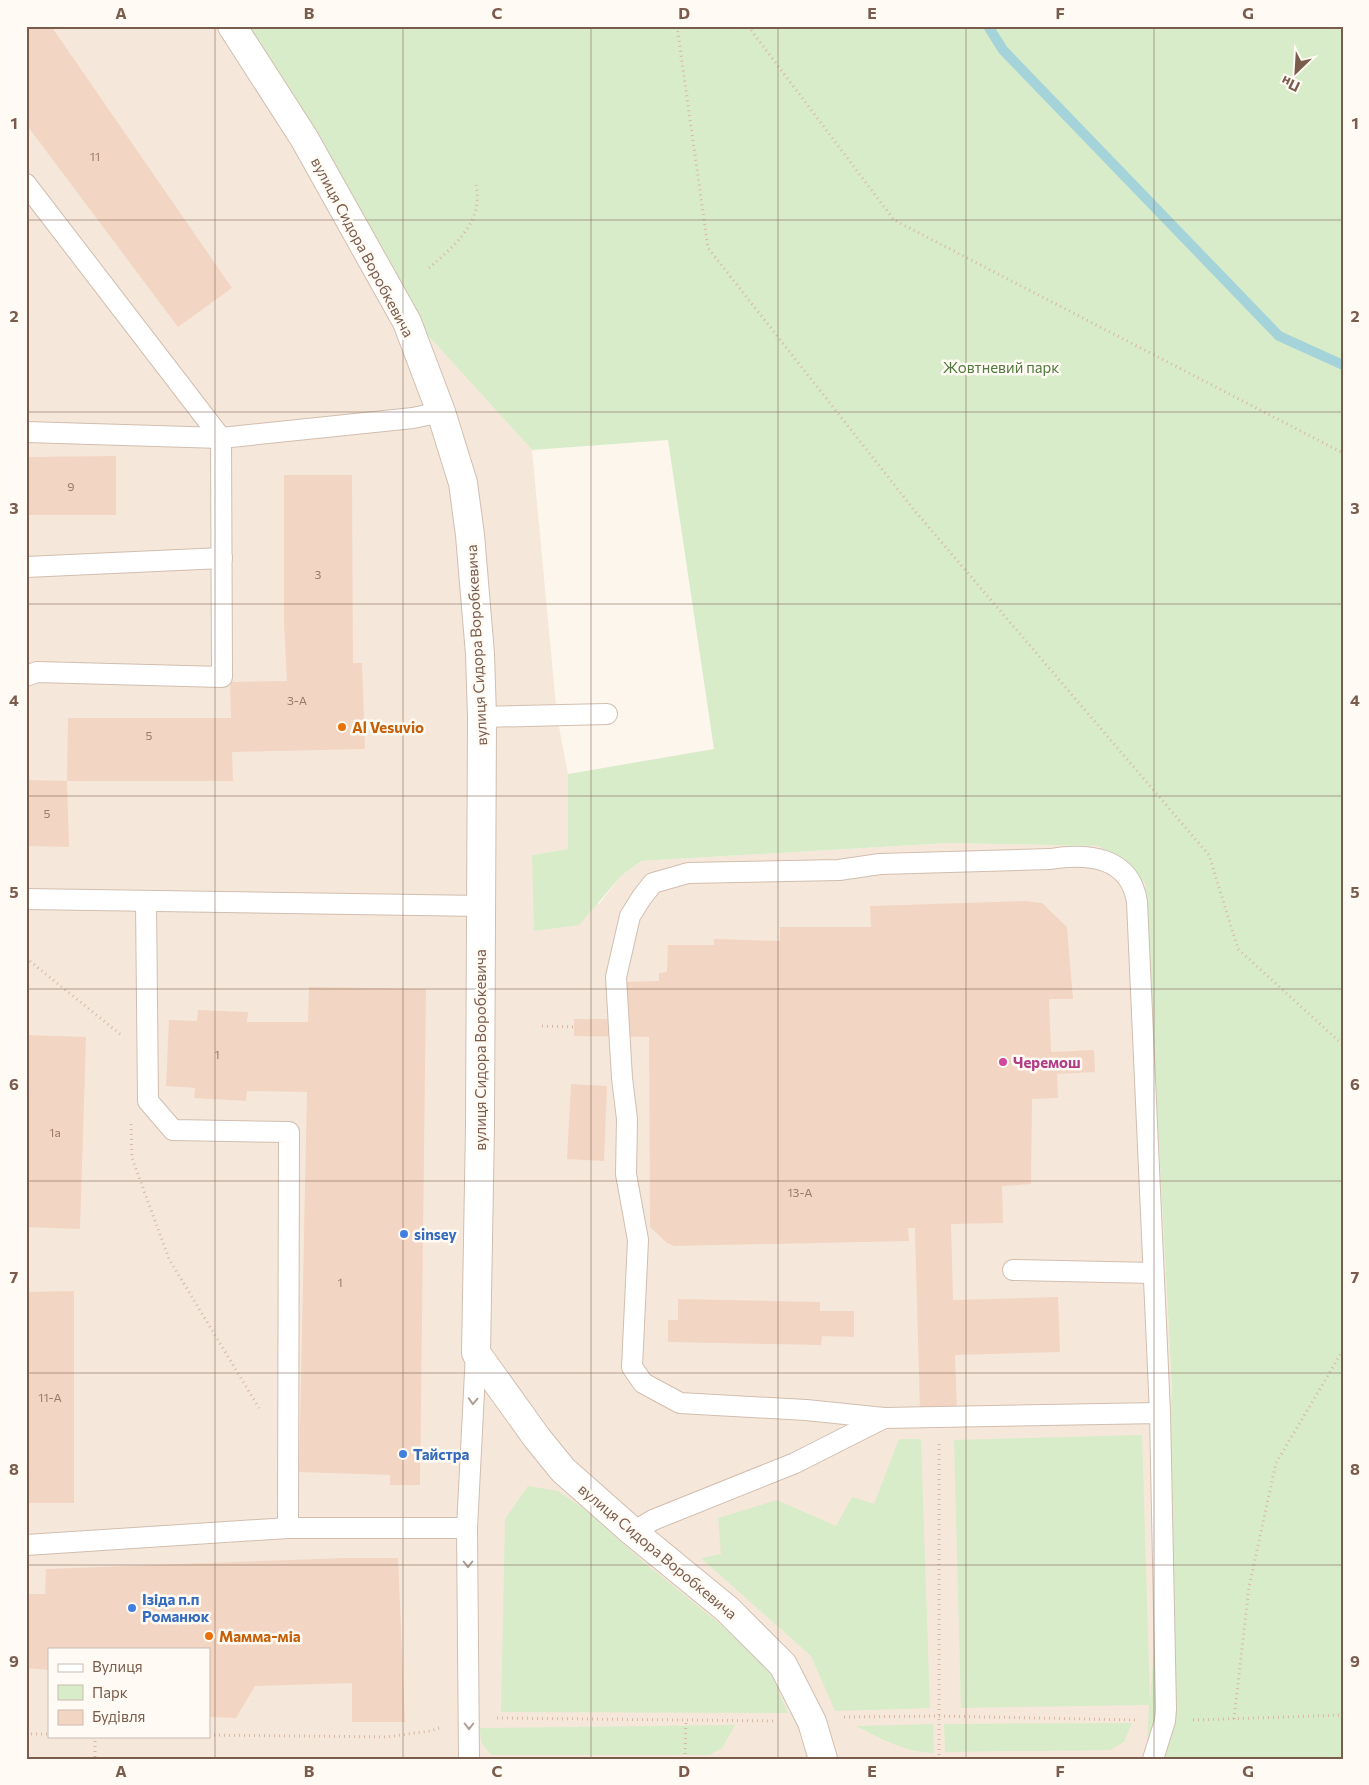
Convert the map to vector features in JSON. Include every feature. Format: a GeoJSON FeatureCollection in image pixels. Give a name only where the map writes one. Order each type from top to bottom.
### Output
{"type":"FeatureCollection","features":[{"type":"Feature","properties":{"kind":"street","name":"вулиця Сидора Воробкевича"},"geometry":{"type":"LineString","coordinates":[[232,26],[304,138],[407,322],[442,412],[463,483],[470,535],[480,654],[482,716],[480,1126],[476,1352],[537,1438],[564,1470],[633,1532],[727,1608],[756,1635],[783,1665],[812,1722],[823,1759]]}},
{"type":"Feature","properties":{"kind":"lane"},"geometry":{"type":"LineString","coordinates":[[26,184],[222,438],[222,677],[37,672],[26,676]]}},
{"type":"Feature","properties":{"kind":"lane"},"geometry":{"type":"LineString","coordinates":[[26,432],[222,438],[412,418],[442,412]]}},
{"type":"Feature","properties":{"kind":"lane"},"geometry":{"type":"LineString","coordinates":[[26,567],[222,558]]}},
{"type":"Feature","properties":{"kind":"lane"},"geometry":{"type":"LineString","coordinates":[[482,716],[607,714]]}},
{"type":"Feature","properties":{"kind":"lane"},"geometry":{"type":"LineString","coordinates":[[1153,1759],[1165,1721],[1160,1413],[1135,889],[1113,864],[1101,858],[1076,855],[1050,859],[880,864],[839,870],[688,873],[653,884],[630,916],[616,977],[622,1078],[627,1119],[626,1174],[638,1240],[632,1367],[642,1383],[680,1403],[806,1410],[884,1418],[1160,1413]]}},
{"type":"Feature","properties":{"kind":"lane"},"geometry":{"type":"LineString","coordinates":[[26,899],[481,906]]}},
{"type":"Feature","properties":{"kind":"lane"},"geometry":{"type":"LineString","coordinates":[[146,901],[148,1101],[173,1130],[289,1132],[288,1528]]}},
{"type":"Feature","properties":{"kind":"lane"},"geometry":{"type":"LineString","coordinates":[[1013,1270],[1153,1273]]}},
{"type":"Feature","properties":{"kind":"lane","name":"вулиця Сидора Воробкевича"},"geometry":{"type":"LineString","coordinates":[[469,1759],[467,1528],[476,1352]]}},
{"type":"Feature","properties":{"kind":"lane"},"geometry":{"type":"LineString","coordinates":[[633,1532],[653,1520],[795,1464],[884,1418]]}},
{"type":"Feature","properties":{"kind":"lane"},"geometry":{"type":"LineString","coordinates":[[26,1545],[288,1528],[437,1526],[467,1528]]}},
{"type":"Feature","properties":{"kind":"path"},"geometry":{"type":"LineString","coordinates":[[677,26],[708,248],[914,510],[1209,855],[1238,948],[1343,1045]]}},
{"type":"Feature","properties":{"kind":"path"},"geometry":{"type":"LineString","coordinates":[[748,26],[894,220],[1343,453]]}},
{"type":"Feature","properties":{"kind":"path"},"geometry":{"type":"LineString","coordinates":[[429,268],[456,244],[473,219],[479,199],[476,185]]}},
{"type":"Feature","properties":{"kind":"path"},"geometry":{"type":"LineString","coordinates":[[26,958],[122,1036]]}},
{"type":"Feature","properties":{"kind":"path"},"geometry":{"type":"LineString","coordinates":[[542,1026],[574,1027]]}},
{"type":"Feature","properties":{"kind":"path"},"geometry":{"type":"LineString","coordinates":[[131,1120],[132,1158],[169,1259],[265,1418],[288,1444]]}},
{"type":"Feature","properties":{"kind":"path"},"geometry":{"type":"LineString","coordinates":[[1234,1718],[1249,1587],[1276,1463],[1343,1350]]}},
{"type":"Feature","properties":{"kind":"path"},"geometry":{"type":"LineString","coordinates":[[939,1417],[939,1759]]}},
{"type":"Feature","properties":{"kind":"path"},"geometry":{"type":"LineString","coordinates":[[1338,1715],[1343,1710]]}},
{"type":"Feature","properties":{"kind":"path"},"geometry":{"type":"LineString","coordinates":[[210,1735],[386,1737],[430,1731],[469,1718],[812,1722],[857,1716],[938,1716],[1165,1721],[1343,1715]]}},
{"type":"Feature","properties":{"kind":"path"},"geometry":{"type":"LineString","coordinates":[[685,1759],[686,1720]]}},
{"type":"Feature","properties":{"kind":"path"},"geometry":{"type":"LineString","coordinates":[[26,1734],[48,1734]]}},
{"type":"Feature","properties":{"kind":"path"},"geometry":{"type":"LineString","coordinates":[[95,1738],[95,1759]]}},
{"type":"Feature","properties":{"kind":"shaded area"},"geometry":{"type":"Polygon","coordinates":[[[26,26],[238,26],[413,319],[532,450],[557,716],[568,774],[568,849],[532,855],[599,904],[621,876],[641,861],[948,843],[1099,846],[1145,883],[1172,1389],[1146,1759],[26,1759],[26,26]]]}},
{"type":"Feature","properties":{"kind":"green space","name":"Жовтневий парк"},"geometry":{"type":"Polygon","coordinates":[[[238,26],[1343,26],[1343,1759],[1146,1759],[1149,1705],[961,1708],[954,1440],[1142,1435],[1150,1701],[1172,1389],[1145,883],[1099,846],[948,843],[641,861],[621,876],[579,925],[534,931],[532,855],[568,849],[568,774],[714,749],[668,440],[532,450],[413,319],[238,26]]]}},
{"type":"Feature","properties":{"kind":"green space"},"geometry":{"type":"Polygon","coordinates":[[[899,1439],[921,1439],[930,1708],[835,1711],[811,1656],[701,1558],[721,1554],[718,1518],[777,1500],[836,1526],[852,1497],[874,1504],[899,1439]]]}},
{"type":"Feature","properties":{"kind":"green space"},"geometry":{"type":"Polygon","coordinates":[[[528,1486],[558,1491],[583,1508],[646,1564],[720,1624],[768,1667],[788,1713],[501,1712],[505,1519],[528,1486]]]}},
{"type":"Feature","properties":{"kind":"green space"},"geometry":{"type":"Polygon","coordinates":[[[1132,1723],[1124,1742],[1110,1750],[945,1752],[944,1724],[1132,1723]]]}},
{"type":"Feature","properties":{"kind":"green space"},"geometry":{"type":"Polygon","coordinates":[[[933,1724],[934,1753],[903,1747],[856,1726],[933,1724]]]}},
{"type":"Feature","properties":{"kind":"green space"},"geometry":{"type":"Polygon","coordinates":[[[735,1725],[722,1748],[710,1755],[491,1755],[481,1742],[480,1728],[735,1725]]]}},
{"type":"Feature","properties":{"kind":"building"},"geometry":{"type":"Polygon","coordinates":[[[26,26],[51,26],[232,288],[178,327],[26,124],[26,26]]]}},
{"type":"Feature","properties":{"kind":"building"},"geometry":{"type":"Polygon","coordinates":[[[116,456],[116,515],[26,515],[26,457],[116,456]]]}},
{"type":"Feature","properties":{"kind":"building"},"geometry":{"type":"Polygon","coordinates":[[[284,475],[352,475],[353,663],[362,663],[365,749],[232,752],[233,781],[67,781],[68,718],[231,718],[230,682],[287,681],[284,624],[284,475]]]}},
{"type":"Feature","properties":{"kind":"building"},"geometry":{"type":"Polygon","coordinates":[[[26,780],[67,781],[69,847],[26,846],[26,780]]]}},
{"type":"Feature","properties":{"kind":"building"},"geometry":{"type":"Polygon","coordinates":[[[1026,901],[1042,903],[1067,927],[1073,999],[1049,999],[1051,1052],[1094,1050],[1095,1072],[1057,1074],[1058,1098],[1032,1099],[1031,1184],[1002,1186],[1003,1223],[951,1224],[953,1300],[1058,1297],[1060,1352],[955,1355],[957,1411],[920,1412],[915,1228],[908,1228],[909,1241],[674,1246],[667,1243],[650,1227],[649,1037],[574,1036],[574,1019],[624,1019],[624,982],[659,981],[659,973],[667,972],[668,945],[714,945],[714,939],[780,941],[780,927],[871,927],[870,906],[1026,901]]]}},
{"type":"Feature","properties":{"kind":"building"},"geometry":{"type":"Polygon","coordinates":[[[309,987],[426,989],[420,1485],[390,1485],[390,1475],[299,1472],[307,1092],[247,1091],[246,1101],[194,1098],[195,1088],[166,1086],[169,1020],[197,1021],[198,1010],[248,1012],[247,1022],[308,1022],[309,987]]]}},
{"type":"Feature","properties":{"kind":"building"},"geometry":{"type":"Polygon","coordinates":[[[26,1035],[86,1037],[80,1229],[26,1227],[26,1035]]]}},
{"type":"Feature","properties":{"kind":"building"},"geometry":{"type":"Polygon","coordinates":[[[571,1084],[607,1086],[604,1161],[567,1159],[571,1084]]]}},
{"type":"Feature","properties":{"kind":"building"},"geometry":{"type":"Polygon","coordinates":[[[74,1291],[74,1503],[26,1503],[26,1292],[74,1291]]]}},
{"type":"Feature","properties":{"kind":"building"},"geometry":{"type":"Polygon","coordinates":[[[678,1299],[820,1302],[820,1311],[854,1311],[854,1337],[822,1336],[821,1345],[668,1342],[668,1320],[678,1320],[678,1299]]]}},
{"type":"Feature","properties":{"kind":"building"},"geometry":{"type":"Polygon","coordinates":[[[345,1558],[398,1558],[405,1722],[352,1722],[352,1683],[255,1686],[236,1718],[210,1717],[210,1648],[48,1648],[48,1670],[26,1668],[26,1594],[45,1594],[46,1569],[345,1558]]]}},
{"type":"Feature","properties":{"kind":"waterway"},"geometry":{"type":"LineString","coordinates":[[988,26],[1003,50],[1279,336],[1343,365]]}},
{"type":"Feature","properties":{"kind":"place","name":"Al Vesuvio"},"geometry":{"type":"Point","coordinates":[342,727]}},
{"type":"Feature","properties":{"kind":"place","name":"Черемош"},"geometry":{"type":"Point","coordinates":[1003,1062]}},
{"type":"Feature","properties":{"kind":"place","name":"sinsey"},"geometry":{"type":"Point","coordinates":[404,1234]}},
{"type":"Feature","properties":{"kind":"place","name":"Тайстра"},"geometry":{"type":"Point","coordinates":[403,1454]}},
{"type":"Feature","properties":{"kind":"place","name":"Ізіда п.п Романюк"},"geometry":{"type":"Point","coordinates":[132,1608]}},
{"type":"Feature","properties":{"kind":"place","name":"Мамма-міа"},"geometry":{"type":"Point","coordinates":[209,1636]}}]}
